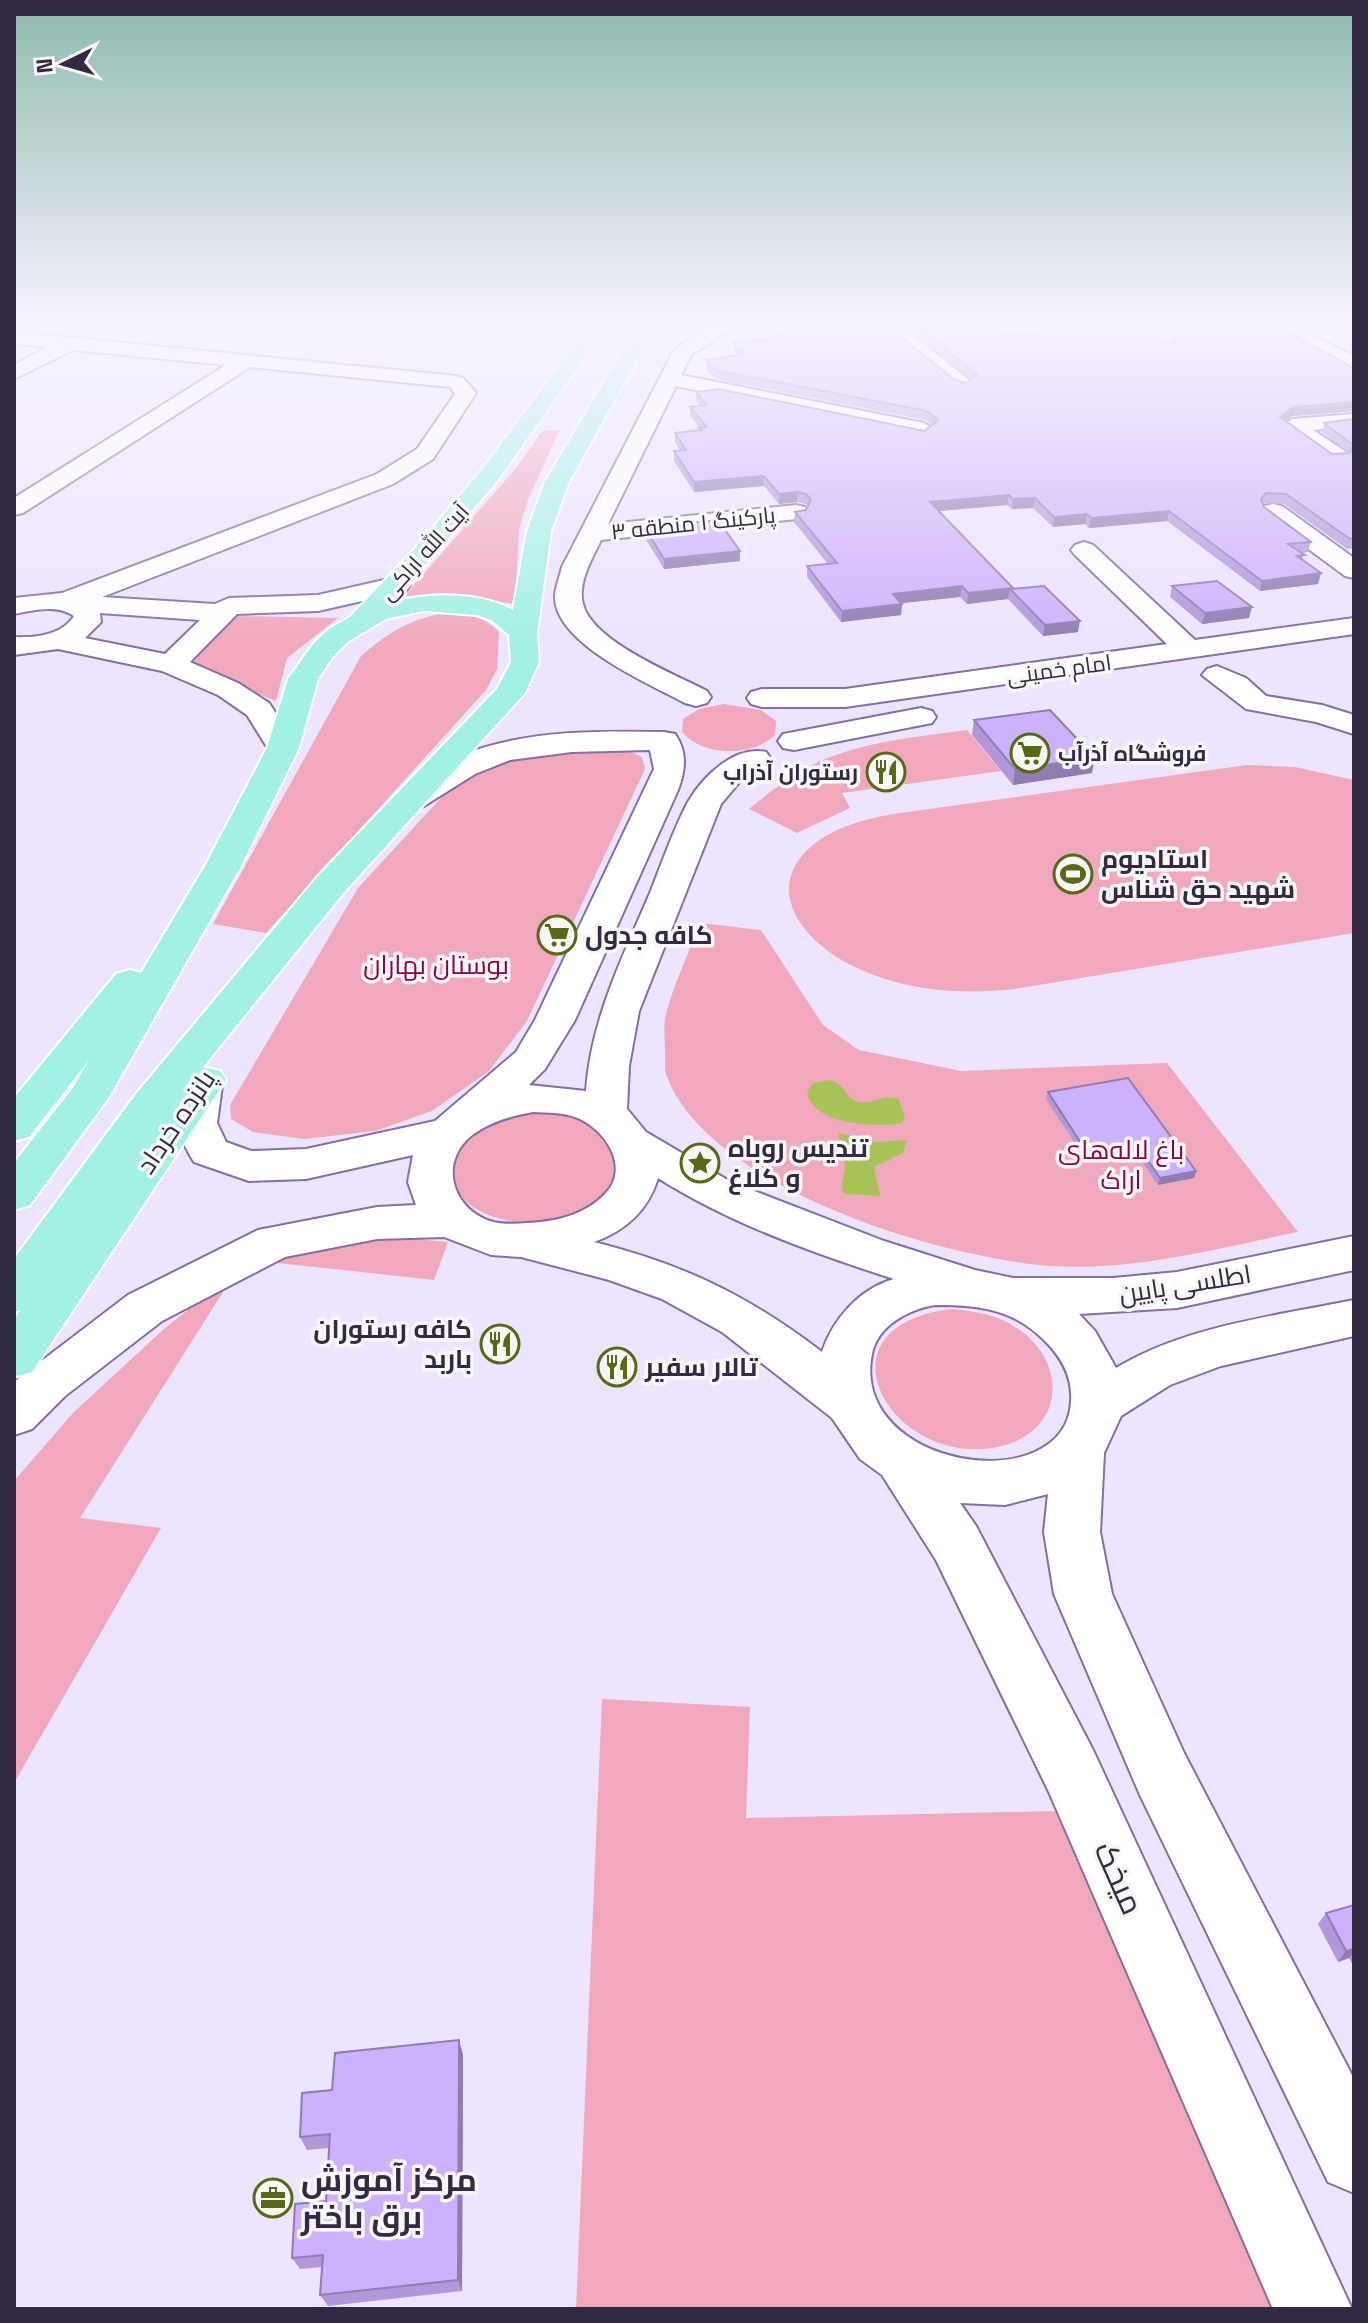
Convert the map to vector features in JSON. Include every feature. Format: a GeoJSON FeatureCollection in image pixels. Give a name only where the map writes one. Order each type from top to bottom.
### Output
{"type":"FeatureCollection","features":[{"type":"Feature","properties":{"kind":"main road","name":"آیت الله اراکی"},"geometry":{"type":"LineString","coordinates":[[358,623],[397,585],[496,471],[524,431]]}},
{"type":"Feature","properties":{"kind":"main road"},"geometry":{"type":"LineString","coordinates":[[523,633],[539,531],[557,482],[585,431]]}},
{"type":"Feature","properties":{"kind":"main road"},"geometry":{"type":"LineString","coordinates":[[14,1194],[88,1097],[222,868],[283,748],[303,679],[324,649],[358,623],[377,613],[405,606],[460,604],[481,607],[501,614],[523,633]]}},
{"type":"Feature","properties":{"kind":"main road","name":"پانزده خرداد"},"geometry":{"type":"LineString","coordinates":[[14,1294],[151,1104],[332,883],[510,693],[525,662],[523,633]]}},
{"type":"Feature","properties":{"kind":"main road"},"geometry":{"type":"LineString","coordinates":[[14,1127],[222,868]]}},
{"type":"Feature","properties":{"kind":"main road","name":"پانزده خرداد"},"geometry":{"type":"LineString","coordinates":[[14,1358],[201,1086],[332,883]]}},
{"type":"Feature","properties":{"kind":"street"},"geometry":{"type":"LineString","coordinates":[[14,508],[135,431]]}},
{"type":"Feature","properties":{"kind":"street"},"geometry":{"type":"LineString","coordinates":[[64,602],[385,479],[425,454],[440,431]]}},
{"type":"Feature","properties":{"kind":"street"},"geometry":{"type":"LineString","coordinates":[[645,431],[575,567],[568,599],[581,627],[606,649],[696,697]]}},
{"type":"Feature","properties":{"kind":"street"},"geometry":{"type":"LineString","coordinates":[[1300,431],[1337,456]]}},
{"type":"Feature","properties":{"kind":"street"},"geometry":{"type":"LineString","coordinates":[[1273,511],[1354,570]]}},
{"type":"Feature","properties":{"kind":"street","name":"پارکینگ ۱ منطقه ۳"},"geometry":{"type":"LineString","coordinates":[[591,533],[796,512]]}},
{"type":"Feature","properties":{"kind":"street"},"geometry":{"type":"LineString","coordinates":[[1084,550],[1189,665]]}},
{"type":"Feature","properties":{"kind":"street"},"geometry":{"type":"LineString","coordinates":[[171,664],[229,606],[318,603],[397,585]]}},
{"type":"Feature","properties":{"kind":"street"},"geometry":{"type":"LineString","coordinates":[[14,606],[64,602],[222,613]]}},
{"type":"Feature","properties":{"kind":"street"},"geometry":{"type":"LineString","coordinates":[[14,646],[56,640],[70,635],[87,622],[88,615],[84,609],[64,602]]}},
{"type":"Feature","properties":{"kind":"street","name":"امام خمینی"},"geometry":{"type":"LineString","coordinates":[[696,697],[729,694],[762,698],[874,695],[1189,665],[1354,626]]}},
{"type":"Feature","properties":{"kind":"street"},"geometry":{"type":"LineString","coordinates":[[56,640],[171,664],[228,689],[258,709],[283,748]]}},
{"type":"Feature","properties":{"kind":"street","name":"امام خمینی"},"geometry":{"type":"LineString","coordinates":[[1189,665],[1217,675],[1354,654]]}},
{"type":"Feature","properties":{"kind":"street"},"geometry":{"type":"LineString","coordinates":[[1217,675],[1236,684],[1257,703],[1322,714],[1354,725]]}},
{"type":"Feature","properties":{"kind":"street"},"geometry":{"type":"LineString","coordinates":[[686,752],[658,724],[670,708],[696,697]]}},
{"type":"Feature","properties":{"kind":"street"},"geometry":{"type":"LineString","coordinates":[[762,698],[791,712],[798,722],[799,731],[794,741]]}},
{"type":"Feature","properties":{"kind":"street"},"geometry":{"type":"LineString","coordinates":[[412,799],[480,759],[516,751],[602,741],[734,762],[773,754],[794,741],[887,722],[947,714]]}},
{"type":"Feature","properties":{"kind":"street"},"geometry":{"type":"LineString","coordinates":[[686,752],[670,769],[555,1020],[531,1060],[460,1124],[434,1154],[429,1177],[436,1200],[454,1220],[481,1235],[594,1258],[658,1280],[721,1307],[782,1348],[850,1403],[869,1434],[901,1460],[938,1477],[978,1485],[1017,1482],[1052,1470],[1088,1427],[1152,1371],[1215,1348],[1354,1318]]}},
{"type":"Feature","properties":{"kind":"street"},"geometry":{"type":"LineString","coordinates":[[516,1242],[564,1237],[587,1230],[614,1212],[632,1190],[639,1166],[619,1129],[608,1066],[619,1011],[705,802],[731,772],[755,759]]}},
{"type":"Feature","properties":{"kind":"street"},"geometry":{"type":"LineString","coordinates":[[201,1086],[196,1123],[209,1152],[249,1166],[306,1164],[460,1124],[501,1104],[533,1098],[565,1100],[594,1109],[619,1129],[728,1198],[867,1253],[994,1292],[1049,1315],[1077,1341],[1094,1372],[1072,1532],[1083,1594],[1162,1774],[1354,2156]]}},
{"type":"Feature","properties":{"kind":"street"},"geometry":{"type":"LineString","coordinates":[[14,1414],[47,1382],[145,1308],[274,1242],[377,1223],[454,1220]]}},
{"type":"Feature","properties":{"kind":"street","name":"اطلسی پایین"},"geometry":{"type":"LineString","coordinates":[[994,1292],[1113,1296],[1177,1290],[1354,1253]]}},
{"type":"Feature","properties":{"kind":"street"},"geometry":{"type":"LineString","coordinates":[[850,1403],[844,1370],[851,1340],[870,1314],[899,1296],[935,1287],[994,1292]]}},
{"type":"Feature","properties":{"kind":"street","name":"میخک"},"geometry":{"type":"LineString","coordinates":[[901,1460],[956,1543],[1071,1771],[1313,2309]]}},
{"type":"Feature","properties":{"kind":"green space"},"geometry":{"type":"Polygon","coordinates":[[[542,431],[559,431],[528,500],[519,529],[515,604],[480,599],[400,601],[517,467],[542,431]]]}},
{"type":"Feature","properties":{"kind":"green space"},"geometry":{"type":"Polygon","coordinates":[[[445,613],[474,616],[499,632],[497,669],[486,690],[266,933],[213,924],[361,656],[400,628],[445,613]]]}},
{"type":"Feature","properties":{"kind":"green space"},"geometry":{"type":"Polygon","coordinates":[[[237,616],[338,618],[287,658],[276,701],[190,666],[237,616]]]}},
{"type":"Feature","properties":{"kind":"green space"},"geometry":{"type":"Polygon","coordinates":[[[724,704],[761,710],[776,721],[775,735],[754,747],[728,751],[702,746],[682,732],[683,719],[699,709],[724,704]]]}},
{"type":"Feature","properties":{"kind":"green space"},"geometry":{"type":"Polygon","coordinates":[[[967,730],[1001,771],[842,793],[850,808],[797,833],[749,809],[793,775],[847,751],[967,730]]]}},
{"type":"Feature","properties":{"kind":"green space","name":"بوستان بهاران"},"geometry":{"type":"Polygon","coordinates":[[[624,749],[642,757],[645,769],[527,1021],[489,1071],[432,1111],[375,1131],[304,1139],[253,1132],[231,1119],[230,1105],[358,888],[464,773],[508,755],[624,749]]]}},
{"type":"Feature","properties":{"kind":"green space","name":"استادیوم شهید حق شناس"},"geometry":{"type":"Polygon","coordinates":[[[1247,765],[1295,767],[1354,780],[1354,933],[1015,989],[953,991],[892,981],[853,966],[819,944],[795,913],[790,896],[790,879],[798,861],[814,844],[832,832],[862,821],[893,814],[1247,765]]]}},
{"type":"Feature","properties":{"kind":"green space","name":"باغ لاله‌های اراک"},"geometry":{"type":"Polygon","coordinates":[[[700,923],[761,930],[823,1025],[859,1050],[961,1071],[1167,1063],[1298,1232],[1146,1262],[1053,1266],[952,1249],[893,1232],[834,1210],[777,1183],[728,1151],[690,1115],[666,1074],[666,1014],[700,923]]]}},
{"type":"Feature","properties":{"kind":"green space"},"geometry":{"type":"Polygon","coordinates":[[[549,1112],[587,1123],[607,1141],[615,1154],[617,1165],[613,1180],[597,1202],[572,1216],[543,1222],[512,1221],[485,1213],[464,1199],[454,1179],[459,1154],[466,1143],[486,1126],[498,1121],[523,1114],[549,1112]]]}},
{"type":"Feature","properties":{"kind":"green space"},"geometry":{"type":"Polygon","coordinates":[[[336,1232],[448,1242],[434,1280],[260,1261],[336,1232]]]}},
{"type":"Feature","properties":{"kind":"green space"},"geometry":{"type":"Polygon","coordinates":[[[235,1273],[80,1518],[161,1528],[14,1783],[14,1481],[73,1413],[165,1328],[235,1273]]]}},
{"type":"Feature","properties":{"kind":"green space"},"geometry":{"type":"Polygon","coordinates":[[[951,1309],[984,1314],[1008,1323],[1032,1341],[1044,1357],[1051,1374],[1052,1392],[1048,1409],[1039,1425],[1023,1437],[1002,1446],[963,1449],[928,1439],[900,1419],[882,1394],[875,1367],[883,1342],[907,1321],[951,1309]]]}},
{"type":"Feature","properties":{"kind":"green space"},"geometry":{"type":"Polygon","coordinates":[[[602,1699],[750,1707],[746,1818],[1055,1811],[1278,2309],[576,2309],[602,1699]]]}},
{"type":"Feature","properties":{"kind":"shaded area"},"geometry":{"type":"Polygon","coordinates":[[[828,1080],[839,1084],[855,1101],[870,1102],[888,1097],[899,1099],[905,1118],[902,1123],[877,1125],[832,1118],[811,1103],[807,1092],[813,1083],[828,1080]]]}},
{"type":"Feature","properties":{"kind":"shaded area"},"geometry":{"type":"Polygon","coordinates":[[[839,1133],[876,1142],[907,1140],[903,1153],[874,1167],[880,1196],[844,1194],[845,1162],[839,1133]]]}},
{"type":"Feature","properties":{"kind":"building"},"geometry":{"type":"Polygon","coordinates":[[[1300,431],[1332,454],[1350,453],[1353,445],[1335,431],[1354,431],[1354,538],[1350,539],[1286,494],[1266,493],[1261,499],[1264,507],[1311,542],[1288,544],[1305,555],[1297,556],[1321,573],[1262,581],[1169,511],[1091,518],[1087,514],[1054,517],[1035,498],[1013,499],[1009,495],[930,502],[1013,588],[968,593],[962,586],[893,594],[902,604],[842,611],[807,566],[837,563],[795,512],[806,510],[811,500],[806,494],[779,494],[764,476],[694,482],[674,451],[686,450],[675,433],[1300,431]]]}},
{"type":"Feature","properties":{"kind":"building"},"geometry":{"type":"Polygon","coordinates":[[[718,520],[740,551],[664,559],[645,528],[718,520]]]}},
{"type":"Feature","properties":{"kind":"building"},"geometry":{"type":"Polygon","coordinates":[[[1217,581],[1252,607],[1205,613],[1172,586],[1217,581]]]}},
{"type":"Feature","properties":{"kind":"building"},"geometry":{"type":"Polygon","coordinates":[[[1044,586],[1080,621],[1045,625],[1010,589],[1044,586]]]}},
{"type":"Feature","properties":{"kind":"building"},"geometry":{"type":"Polygon","coordinates":[[[1050,710],[1095,758],[1015,769],[974,720],[1050,710]]]}},
{"type":"Feature","properties":{"kind":"building"},"geometry":{"type":"Polygon","coordinates":[[[1128,1078],[1196,1171],[1160,1178],[1137,1145],[1088,1154],[1048,1092],[1128,1078]]]}},
{"type":"Feature","properties":{"kind":"building"},"geometry":{"type":"Polygon","coordinates":[[[1354,1905],[1354,1949],[1346,1951],[1326,1913],[1354,1905]]]}},
{"type":"Feature","properties":{"kind":"building"},"geometry":{"type":"Polygon","coordinates":[[[459,2040],[458,2280],[320,2295],[323,2255],[292,2258],[295,2204],[326,2201],[330,2134],[300,2137],[302,2093],[332,2090],[335,2053],[459,2040]]]}},
{"type":"Feature","properties":{"kind":"place","name":"فروشگاه آذرآب"},"geometry":{"type":"Point","coordinates":[1030,753]}},
{"type":"Feature","properties":{"kind":"place","name":"رستوران آذراب"},"geometry":{"type":"Point","coordinates":[886,772]}},
{"type":"Feature","properties":{"kind":"place","name":"استادیوم شهید حق شناس"},"geometry":{"type":"Point","coordinates":[1073,874]}},
{"type":"Feature","properties":{"kind":"place","name":"کافه جدول"},"geometry":{"type":"Point","coordinates":[557,935]}},
{"type":"Feature","properties":{"kind":"place","name":"تندیس روباه و کلاغ"},"geometry":{"type":"Point","coordinates":[700,1163]}},
{"type":"Feature","properties":{"kind":"place","name":"کافه رستوران باربد"},"geometry":{"type":"Point","coordinates":[500,1344]}},
{"type":"Feature","properties":{"kind":"place","name":"تالار سفیر"},"geometry":{"type":"Point","coordinates":[617,1367]}},
{"type":"Feature","properties":{"kind":"place","name":"مرکز آموزش برق باختر"},"geometry":{"type":"Point","coordinates":[273,2198]}}]}
